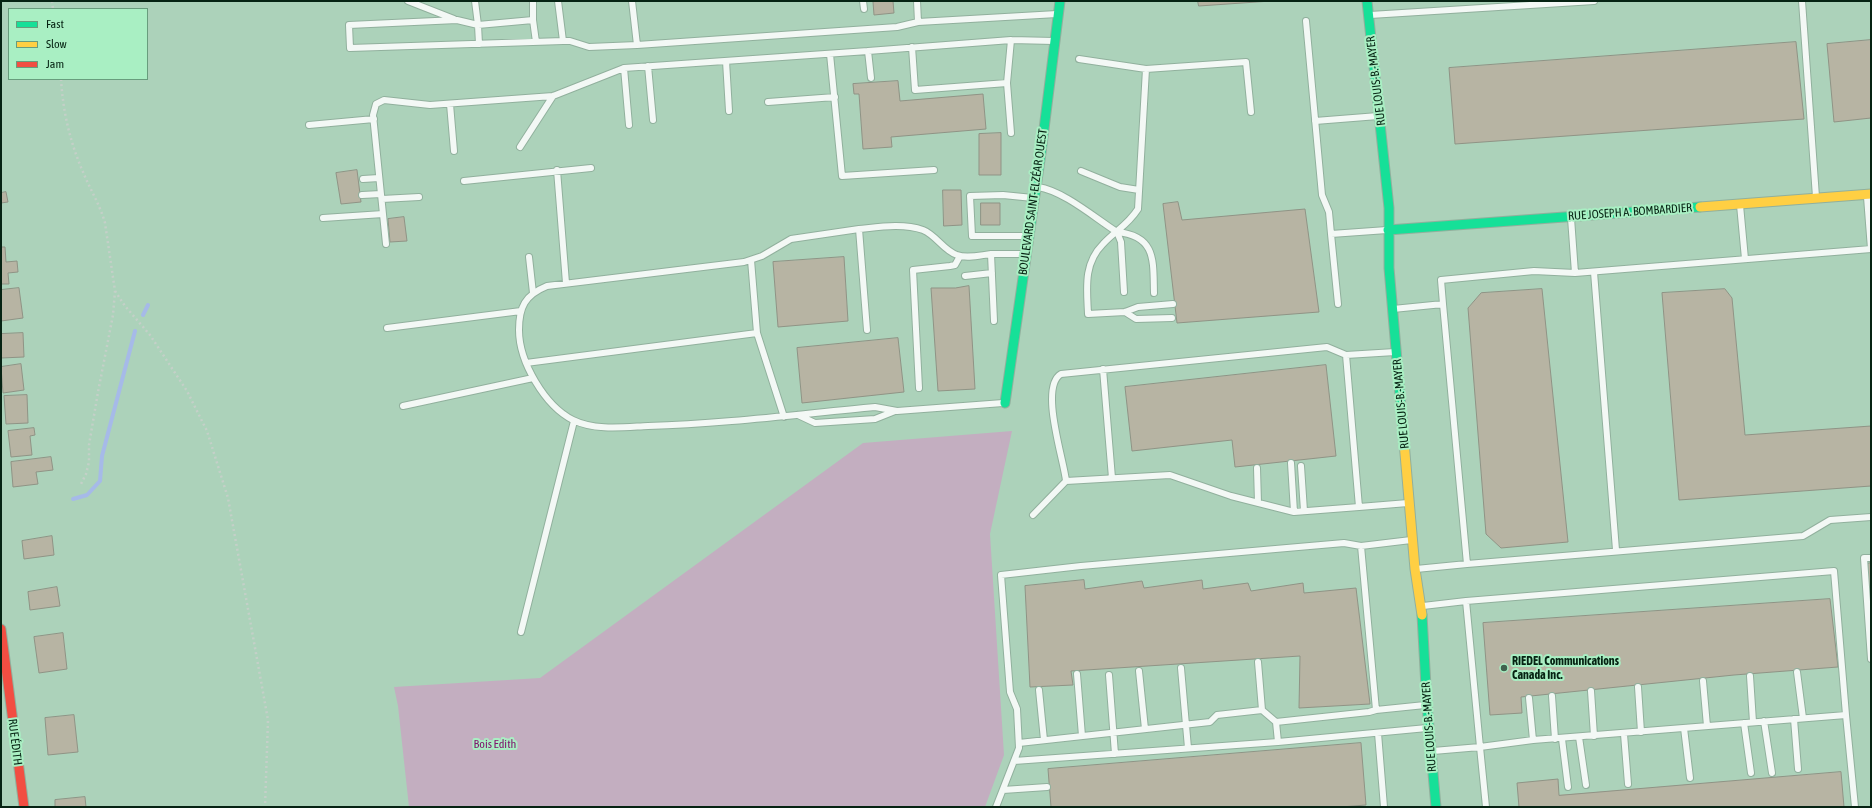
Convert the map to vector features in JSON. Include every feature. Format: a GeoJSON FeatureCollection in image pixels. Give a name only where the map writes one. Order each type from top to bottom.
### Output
{"type":"FeatureCollection","features":[{"type":"Feature","properties":{"kind":"street","name":"BOULEVARD SAINT-ELZÉAR OUEST"},"geometry":{"type":"LineString","coordinates":[[1005,403],[1036,187],[1060,1]]}},
{"type":"Feature","properties":{"kind":"street","name":"RUE LOUIS-B.-MAYER"},"geometry":{"type":"LineString","coordinates":[[1367,1],[1389,208],[1388,230],[1393,309],[1412,540],[1415,569],[1422,606],[1427,705],[1436,807]]}},
{"type":"Feature","properties":{"kind":"street","name":"RUE JOSEPH A. BOMBARDIER"},"geometry":{"type":"LineString","coordinates":[[1388,230],[1869,194]]}},
{"type":"Feature","properties":{"kind":"street","name":"RUE ÉDITH"},"geometry":{"type":"LineString","coordinates":[[1,629],[24,807]]}},
{"type":"Feature","properties":{"kind":"lane"},"geometry":{"type":"LineString","coordinates":[[408,1],[457,20],[478,25],[533,20]]}},
{"type":"Feature","properties":{"kind":"lane"},"geometry":{"type":"LineString","coordinates":[[475,1],[480,44]]}},
{"type":"Feature","properties":{"kind":"lane"},"geometry":{"type":"LineString","coordinates":[[533,1],[533,20],[536,42]]}},
{"type":"Feature","properties":{"kind":"lane"},"geometry":{"type":"LineString","coordinates":[[558,1],[563,41]]}},
{"type":"Feature","properties":{"kind":"lane"},"geometry":{"type":"LineString","coordinates":[[632,1],[637,45]]}},
{"type":"Feature","properties":{"kind":"lane"},"geometry":{"type":"LineString","coordinates":[[863,1],[864,9]]}},
{"type":"Feature","properties":{"kind":"lane"},"geometry":{"type":"LineString","coordinates":[[917,1],[918,22]]}},
{"type":"Feature","properties":{"kind":"lane"},"geometry":{"type":"LineString","coordinates":[[1368,16],[1594,1]]}},
{"type":"Feature","properties":{"kind":"lane"},"geometry":{"type":"LineString","coordinates":[[1802,1],[1816,198]]}},
{"type":"Feature","properties":{"kind":"lane"},"geometry":{"type":"LineString","coordinates":[[457,20],[349,25],[350,48],[563,41],[570,41],[589,46],[637,45],[897,27],[918,22],[1058,14]]}},
{"type":"Feature","properties":{"kind":"lane"},"geometry":{"type":"LineString","coordinates":[[1306,21],[1322,195],[1328,212],[1338,304]]}},
{"type":"Feature","properties":{"kind":"lane"},"geometry":{"type":"LineString","coordinates":[[1011,40],[1007,83],[1011,133]]}},
{"type":"Feature","properties":{"kind":"lane"},"geometry":{"type":"LineString","coordinates":[[386,244],[374,119],[376,104],[384,100],[430,105],[553,96],[624,68],[1011,40],[1055,41]]}},
{"type":"Feature","properties":{"kind":"lane"},"geometry":{"type":"LineString","coordinates":[[912,47],[915,90],[1007,83]]}},
{"type":"Feature","properties":{"kind":"lane"},"geometry":{"type":"LineString","coordinates":[[868,51],[871,78]]}},
{"type":"Feature","properties":{"kind":"lane"},"geometry":{"type":"LineString","coordinates":[[830,54],[842,176],[934,170]]}},
{"type":"Feature","properties":{"kind":"lane"},"geometry":{"type":"LineString","coordinates":[[1079,59],[1146,69],[1246,62],[1251,112]]}},
{"type":"Feature","properties":{"kind":"lane"},"geometry":{"type":"LineString","coordinates":[[726,61],[729,111]]}},
{"type":"Feature","properties":{"kind":"lane"},"geometry":{"type":"LineString","coordinates":[[648,66],[653,120]]}},
{"type":"Feature","properties":{"kind":"lane"},"geometry":{"type":"LineString","coordinates":[[624,68],[629,125]]}},
{"type":"Feature","properties":{"kind":"lane"},"geometry":{"type":"LineString","coordinates":[[1146,69],[1138,209],[1130,221],[1103,244],[1095,254],[1088,269],[1086,282],[1088,314],[1124,312],[1138,307],[1173,304]]}},
{"type":"Feature","properties":{"kind":"lane"},"geometry":{"type":"LineString","coordinates":[[520,148],[553,96]]}},
{"type":"Feature","properties":{"kind":"lane"},"geometry":{"type":"LineString","coordinates":[[768,102],[835,98]]}},
{"type":"Feature","properties":{"kind":"lane"},"geometry":{"type":"LineString","coordinates":[[450,104],[454,152]]}},
{"type":"Feature","properties":{"kind":"lane"},"geometry":{"type":"LineString","coordinates":[[1315,120],[1380,116]]}},
{"type":"Feature","properties":{"kind":"lane"},"geometry":{"type":"LineString","coordinates":[[309,125],[374,119]]}},
{"type":"Feature","properties":{"kind":"lane"},"geometry":{"type":"LineString","coordinates":[[464,181],[556,170],[592,168]]}},
{"type":"Feature","properties":{"kind":"lane"},"geometry":{"type":"LineString","coordinates":[[556,170],[566,283]]}},
{"type":"Feature","properties":{"kind":"lane"},"geometry":{"type":"LineString","coordinates":[[1081,171],[1120,187],[1139,190]]}},
{"type":"Feature","properties":{"kind":"lane"},"geometry":{"type":"LineString","coordinates":[[363,179],[380,178]]}},
{"type":"Feature","properties":{"kind":"lane"},"geometry":{"type":"LineString","coordinates":[[1036,187],[1046,189],[1063,197],[1117,232],[1129,233],[1146,244],[1153,257],[1154,293]]}},
{"type":"Feature","properties":{"kind":"lane"},"geometry":{"type":"LineString","coordinates":[[1467,564],[1442,280],[1534,271],[1575,273],[1594,272],[1871,249],[1869,194]]}},
{"type":"Feature","properties":{"kind":"lane"},"geometry":{"type":"LineString","coordinates":[[362,195],[381,197],[419,197]]}},
{"type":"Feature","properties":{"kind":"lane"},"geometry":{"type":"LineString","coordinates":[[1028,236],[972,236],[970,196],[1003,195],[1034,198]]}},
{"type":"Feature","properties":{"kind":"lane"},"geometry":{"type":"LineString","coordinates":[[1740,204],[1745,259]]}},
{"type":"Feature","properties":{"kind":"lane"},"geometry":{"type":"LineString","coordinates":[[323,218],[383,214]]}},
{"type":"Feature","properties":{"kind":"lane"},"geometry":{"type":"LineString","coordinates":[[1571,216],[1575,273]]}},
{"type":"Feature","properties":{"kind":"lane"},"geometry":{"type":"LineString","coordinates":[[1005,403],[897,411],[875,408],[685,425],[595,426],[574,421],[555,408],[533,378],[526,363],[519,334],[521,311],[527,299],[533,293],[547,286],[751,260],[762,256],[791,239],[859,229],[897,227],[917,228],[928,232],[951,252],[960,256],[1026,254]]}},
{"type":"Feature","properties":{"kind":"lane"},"geometry":{"type":"LineString","coordinates":[[859,229],[867,330]]}},
{"type":"Feature","properties":{"kind":"lane"},"geometry":{"type":"LineString","coordinates":[[1331,234],[1388,230]]}},
{"type":"Feature","properties":{"kind":"lane"},"geometry":{"type":"LineString","coordinates":[[1117,232],[1121,242],[1124,292]]}},
{"type":"Feature","properties":{"kind":"lane"},"geometry":{"type":"LineString","coordinates":[[991,254],[994,322]]}},
{"type":"Feature","properties":{"kind":"lane"},"geometry":{"type":"LineString","coordinates":[[919,388],[913,270],[950,266],[955,264],[960,256]]}},
{"type":"Feature","properties":{"kind":"lane"},"geometry":{"type":"LineString","coordinates":[[529,257],[533,293]]}},
{"type":"Feature","properties":{"kind":"lane"},"geometry":{"type":"LineString","coordinates":[[751,260],[758,333],[784,417]]}},
{"type":"Feature","properties":{"kind":"lane"},"geometry":{"type":"LineString","coordinates":[[1594,272],[1616,550]]}},
{"type":"Feature","properties":{"kind":"lane"},"geometry":{"type":"LineString","coordinates":[[966,276],[992,273]]}},
{"type":"Feature","properties":{"kind":"lane"},"geometry":{"type":"LineString","coordinates":[[1393,309],[1443,304]]}},
{"type":"Feature","properties":{"kind":"lane"},"geometry":{"type":"LineString","coordinates":[[387,328],[521,311]]}},
{"type":"Feature","properties":{"kind":"lane"},"geometry":{"type":"LineString","coordinates":[[1124,312],[1136,319],[1172,318]]}},
{"type":"Feature","properties":{"kind":"lane"},"geometry":{"type":"LineString","coordinates":[[526,363],[758,333]]}},
{"type":"Feature","properties":{"kind":"lane"},"geometry":{"type":"LineString","coordinates":[[1066,481],[1054,428],[1052,398],[1055,379],[1061,374],[1327,347],[1346,355],[1397,352]]}},
{"type":"Feature","properties":{"kind":"lane"},"geometry":{"type":"LineString","coordinates":[[1346,355],[1359,507]]}},
{"type":"Feature","properties":{"kind":"lane"},"geometry":{"type":"LineString","coordinates":[[1103,369],[1112,478]]}},
{"type":"Feature","properties":{"kind":"lane"},"geometry":{"type":"LineString","coordinates":[[403,406],[533,378]]}},
{"type":"Feature","properties":{"kind":"lane"},"geometry":{"type":"LineString","coordinates":[[798,415],[815,423],[875,419],[897,411]]}},
{"type":"Feature","properties":{"kind":"lane"},"geometry":{"type":"LineString","coordinates":[[521,632],[574,421]]}},
{"type":"Feature","properties":{"kind":"lane"},"geometry":{"type":"LineString","coordinates":[[1291,463],[1294,512]]}},
{"type":"Feature","properties":{"kind":"lane"},"geometry":{"type":"LineString","coordinates":[[1300,466],[1304,511]]}},
{"type":"Feature","properties":{"kind":"lane"},"geometry":{"type":"LineString","coordinates":[[1257,468],[1258,503]]}},
{"type":"Feature","properties":{"kind":"lane"},"geometry":{"type":"LineString","coordinates":[[1033,515],[1066,481],[1170,474],[1231,496],[1294,512],[1409,502]]}},
{"type":"Feature","properties":{"kind":"lane"},"geometry":{"type":"LineString","coordinates":[[1415,569],[1616,550],[1803,536],[1830,520],[1871,517]]}},
{"type":"Feature","properties":{"kind":"lane"},"geometry":{"type":"LineString","coordinates":[[996,807],[1014,761],[1019,743],[1017,709],[1010,692],[1000,575],[1081,566],[1344,543],[1360,546],[1412,540]]}},
{"type":"Feature","properties":{"kind":"lane"},"geometry":{"type":"LineString","coordinates":[[1360,546],[1376,710]]}},
{"type":"Feature","properties":{"kind":"lane"},"geometry":{"type":"LineString","coordinates":[[1871,558],[1864,558],[1871,659]]}},
{"type":"Feature","properties":{"kind":"lane"},"geometry":{"type":"LineString","coordinates":[[1422,606],[1466,601],[1834,571],[1855,807]]}},
{"type":"Feature","properties":{"kind":"lane"},"geometry":{"type":"LineString","coordinates":[[1466,601],[1486,807]]}},
{"type":"Feature","properties":{"kind":"lane"},"geometry":{"type":"LineString","coordinates":[[1258,662],[1262,710],[1276,722],[1278,742]]}},
{"type":"Feature","properties":{"kind":"lane"},"geometry":{"type":"LineString","coordinates":[[1181,668],[1188,748]]}},
{"type":"Feature","properties":{"kind":"lane"},"geometry":{"type":"LineString","coordinates":[[1139,671],[1145,730]]}},
{"type":"Feature","properties":{"kind":"lane"},"geometry":{"type":"LineString","coordinates":[[1797,672],[1803,718]]}},
{"type":"Feature","properties":{"kind":"lane"},"geometry":{"type":"LineString","coordinates":[[1077,674],[1082,736]]}},
{"type":"Feature","properties":{"kind":"lane"},"geometry":{"type":"LineString","coordinates":[[1109,675],[1115,754]]}},
{"type":"Feature","properties":{"kind":"lane"},"geometry":{"type":"LineString","coordinates":[[1750,676],[1753,722]]}},
{"type":"Feature","properties":{"kind":"lane"},"geometry":{"type":"LineString","coordinates":[[1703,681],[1707,726]]}},
{"type":"Feature","properties":{"kind":"lane"},"geometry":{"type":"LineString","coordinates":[[1638,687],[1642,732]]}},
{"type":"Feature","properties":{"kind":"lane"},"geometry":{"type":"LineString","coordinates":[[1039,690],[1044,740]]}},
{"type":"Feature","properties":{"kind":"lane"},"geometry":{"type":"LineString","coordinates":[[1591,691],[1594,736]]}},
{"type":"Feature","properties":{"kind":"lane"},"geometry":{"type":"LineString","coordinates":[[1552,696],[1568,787]]}},
{"type":"Feature","properties":{"kind":"lane"},"geometry":{"type":"LineString","coordinates":[[1529,698],[1533,740]]}},
{"type":"Feature","properties":{"kind":"lane"},"geometry":{"type":"LineString","coordinates":[[1276,722],[1427,705]]}},
{"type":"Feature","properties":{"kind":"lane"},"geometry":{"type":"LineString","coordinates":[[1019,743],[1210,722],[1217,715],[1262,710]]}},
{"type":"Feature","properties":{"kind":"lane"},"geometry":{"type":"LineString","coordinates":[[1431,751],[1533,740],[1624,734],[1846,715]]}},
{"type":"Feature","properties":{"kind":"lane"},"geometry":{"type":"LineString","coordinates":[[1794,719],[1798,769]]}},
{"type":"Feature","properties":{"kind":"lane"},"geometry":{"type":"LineString","coordinates":[[1764,721],[1772,773]]}},
{"type":"Feature","properties":{"kind":"lane"},"geometry":{"type":"LineString","coordinates":[[1744,723],[1751,773]]}},
{"type":"Feature","properties":{"kind":"lane"},"geometry":{"type":"LineString","coordinates":[[1014,761],[1278,742],[1429,728]]}},
{"type":"Feature","properties":{"kind":"lane"},"geometry":{"type":"LineString","coordinates":[[1684,728],[1690,778]]}},
{"type":"Feature","properties":{"kind":"lane"},"geometry":{"type":"LineString","coordinates":[[1378,733],[1384,807]]}},
{"type":"Feature","properties":{"kind":"lane"},"geometry":{"type":"LineString","coordinates":[[1624,734],[1628,784]]}},
{"type":"Feature","properties":{"kind":"lane"},"geometry":{"type":"LineString","coordinates":[[1579,737],[1586,785]]}},
{"type":"Feature","properties":{"kind":"lane"},"geometry":{"type":"LineString","coordinates":[[1003,790],[1048,787]]}},
{"type":"Feature","properties":{"kind":"path"},"geometry":{"type":"LineString","coordinates":[[61,80],[66,127],[83,174],[102,213],[105,223],[115,290],[114,315],[98,392],[89,446],[89,462],[86,474],[81,484]]}},
{"type":"Feature","properties":{"kind":"path"},"geometry":{"type":"LineString","coordinates":[[115,290],[125,306],[150,335],[187,391],[207,431],[228,498],[268,720],[265,807]]}},
{"type":"Feature","properties":{"kind":"green space","name":"Bois Edith"},"geometry":{"type":"Polygon","coordinates":[[[1012,431],[990,534],[1004,755],[985,807],[409,807],[398,706],[394,687],[540,678],[863,443],[1012,431]]]}},
{"type":"Feature","properties":{"kind":"building"},"geometry":{"type":"Polygon","coordinates":[[[893,1],[894,13],[874,15],[873,2],[893,1]]]}},
{"type":"Feature","properties":{"kind":"building"},"geometry":{"type":"Polygon","coordinates":[[[1198,1],[1271,1],[1199,6],[1198,1]]]}},
{"type":"Feature","properties":{"kind":"building"},"geometry":{"type":"Polygon","coordinates":[[[1871,40],[1871,118],[1834,122],[1827,44],[1871,40]]]}},
{"type":"Feature","properties":{"kind":"building"},"geometry":{"type":"Polygon","coordinates":[[[1796,42],[1804,119],[1455,144],[1449,68],[1796,42]]]}},
{"type":"Feature","properties":{"kind":"building"},"geometry":{"type":"Polygon","coordinates":[[[898,81],[900,101],[983,94],[986,129],[891,137],[892,147],[863,149],[859,94],[854,94],[853,84],[898,81]]]}},
{"type":"Feature","properties":{"kind":"building"},"geometry":{"type":"Polygon","coordinates":[[[1001,133],[1001,175],[979,175],[979,134],[1001,133]]]}},
{"type":"Feature","properties":{"kind":"building"},"geometry":{"type":"Polygon","coordinates":[[[357,170],[361,202],[341,204],[336,173],[357,170]]]}},
{"type":"Feature","properties":{"kind":"building"},"geometry":{"type":"Polygon","coordinates":[[[943,190],[961,190],[962,225],[944,226],[943,190]]]}},
{"type":"Feature","properties":{"kind":"building"},"geometry":{"type":"Polygon","coordinates":[[[6,192],[8,202],[1,203],[1,193],[6,192]]]}},
{"type":"Feature","properties":{"kind":"building"},"geometry":{"type":"Polygon","coordinates":[[[1178,202],[1182,220],[1305,209],[1319,312],[1177,323],[1163,204],[1178,202]]]}},
{"type":"Feature","properties":{"kind":"building"},"geometry":{"type":"Polygon","coordinates":[[[981,203],[1000,203],[1000,225],[981,225],[981,203]]]}},
{"type":"Feature","properties":{"kind":"building"},"geometry":{"type":"Polygon","coordinates":[[[404,217],[407,241],[390,242],[388,219],[404,217]]]}},
{"type":"Feature","properties":{"kind":"building"},"geometry":{"type":"Polygon","coordinates":[[[1,247],[5,247],[6,262],[17,261],[18,272],[8,273],[9,284],[1,284],[1,247]]]}},
{"type":"Feature","properties":{"kind":"building"},"geometry":{"type":"Polygon","coordinates":[[[844,257],[848,321],[778,327],[773,262],[844,257]]]}},
{"type":"Feature","properties":{"kind":"building"},"geometry":{"type":"Polygon","coordinates":[[[969,286],[975,389],[938,391],[931,288],[955,288],[969,286]]]}},
{"type":"Feature","properties":{"kind":"building"},"geometry":{"type":"Polygon","coordinates":[[[19,288],[23,318],[1,321],[1,290],[19,288]]]}},
{"type":"Feature","properties":{"kind":"building"},"geometry":{"type":"Polygon","coordinates":[[[1542,289],[1568,542],[1501,548],[1486,534],[1468,308],[1481,293],[1542,289]]]}},
{"type":"Feature","properties":{"kind":"building"},"geometry":{"type":"Polygon","coordinates":[[[1725,289],[1732,298],[1745,435],[1871,426],[1871,486],[1679,500],[1662,293],[1725,289]]]}},
{"type":"Feature","properties":{"kind":"building"},"geometry":{"type":"Polygon","coordinates":[[[23,333],[24,357],[1,358],[1,334],[23,333]]]}},
{"type":"Feature","properties":{"kind":"building"},"geometry":{"type":"Polygon","coordinates":[[[898,338],[904,392],[802,403],[797,348],[898,338]]]}},
{"type":"Feature","properties":{"kind":"building"},"geometry":{"type":"Polygon","coordinates":[[[21,364],[24,390],[3,393],[1,367],[21,364]]]}},
{"type":"Feature","properties":{"kind":"building"},"geometry":{"type":"Polygon","coordinates":[[[1326,365],[1336,456],[1235,467],[1232,440],[1132,451],[1125,387],[1326,365]]]}},
{"type":"Feature","properties":{"kind":"building"},"geometry":{"type":"Polygon","coordinates":[[[27,395],[28,423],[6,424],[4,396],[27,395]]]}},
{"type":"Feature","properties":{"kind":"building"},"geometry":{"type":"Polygon","coordinates":[[[34,428],[35,435],[30,436],[32,455],[11,457],[8,431],[34,428]]]}},
{"type":"Feature","properties":{"kind":"building"},"geometry":{"type":"Polygon","coordinates":[[[51,457],[53,470],[36,472],[38,484],[13,487],[11,462],[51,457]]]}},
{"type":"Feature","properties":{"kind":"building"},"geometry":{"type":"Polygon","coordinates":[[[52,536],[54,555],[24,559],[22,541],[52,536]]]}},
{"type":"Feature","properties":{"kind":"building"},"geometry":{"type":"Polygon","coordinates":[[[1871,563],[1871,616],[1867,564],[1871,563]]]}},
{"type":"Feature","properties":{"kind":"building"},"geometry":{"type":"Polygon","coordinates":[[[1084,580],[1085,589],[1142,581],[1144,588],[1202,580],[1203,589],[1248,583],[1251,591],[1303,583],[1304,593],[1356,588],[1370,704],[1299,708],[1300,656],[1071,671],[1073,685],[1030,687],[1025,586],[1084,580]]]}},
{"type":"Feature","properties":{"kind":"building"},"geometry":{"type":"Polygon","coordinates":[[[57,587],[60,606],[30,610],[28,592],[57,587]]]}},
{"type":"Feature","properties":{"kind":"building"},"geometry":{"type":"Polygon","coordinates":[[[1830,599],[1838,667],[1734,675],[1521,697],[1522,713],[1490,715],[1483,623],[1830,599]]]}},
{"type":"Feature","properties":{"kind":"building"},"geometry":{"type":"Polygon","coordinates":[[[63,633],[67,669],[39,673],[34,637],[63,633]]]}},
{"type":"Feature","properties":{"kind":"building"},"geometry":{"type":"Polygon","coordinates":[[[74,715],[78,752],[48,755],[45,718],[74,715]]]}},
{"type":"Feature","properties":{"kind":"building"},"geometry":{"type":"Polygon","coordinates":[[[1361,743],[1366,805],[1341,807],[1051,807],[1048,769],[1361,743]]]}},
{"type":"Feature","properties":{"kind":"building"},"geometry":{"type":"Polygon","coordinates":[[[1841,772],[1844,807],[1519,807],[1517,783],[1558,779],[1559,795],[1841,772]]]}},
{"type":"Feature","properties":{"kind":"building"},"geometry":{"type":"Polygon","coordinates":[[[85,797],[86,807],[55,807],[55,800],[85,797]]]}},
{"type":"Feature","properties":{"kind":"waterway"},"geometry":{"type":"LineString","coordinates":[[143,315],[148,305]]}},
{"type":"Feature","properties":{"kind":"waterway"},"geometry":{"type":"LineString","coordinates":[[73,499],[87,495],[100,481],[102,456],[135,331]]}},
{"type":"Feature","properties":{"kind":"traffic: fast"},"geometry":{"type":"LineString","coordinates":[[1005,403],[1041,153],[1060,1]]}},
{"type":"Feature","properties":{"kind":"traffic: fast"},"geometry":{"type":"LineString","coordinates":[[1367,1],[1389,208],[1389,268],[1404,442]]}},
{"type":"Feature","properties":{"kind":"traffic: fast"},"geometry":{"type":"LineString","coordinates":[[1388,230],[1700,207]]}},
{"type":"Feature","properties":{"kind":"traffic: fast"},"geometry":{"type":"LineString","coordinates":[[1422,615],[1427,705],[1436,807]]}},
{"type":"Feature","properties":{"kind":"traffic: slow"},"geometry":{"type":"LineString","coordinates":[[1700,207],[1871,194]]}},
{"type":"Feature","properties":{"kind":"traffic: slow"},"geometry":{"type":"LineString","coordinates":[[1404,442],[1415,569],[1422,615]]}},
{"type":"Feature","properties":{"kind":"traffic: jam"},"geometry":{"type":"LineString","coordinates":[[1,629],[24,807]]}},
{"type":"Feature","properties":{"kind":"place","name":"RIEDEL Communications Canada Inc."},"geometry":{"type":"Point","coordinates":[1504,668]}}]}
